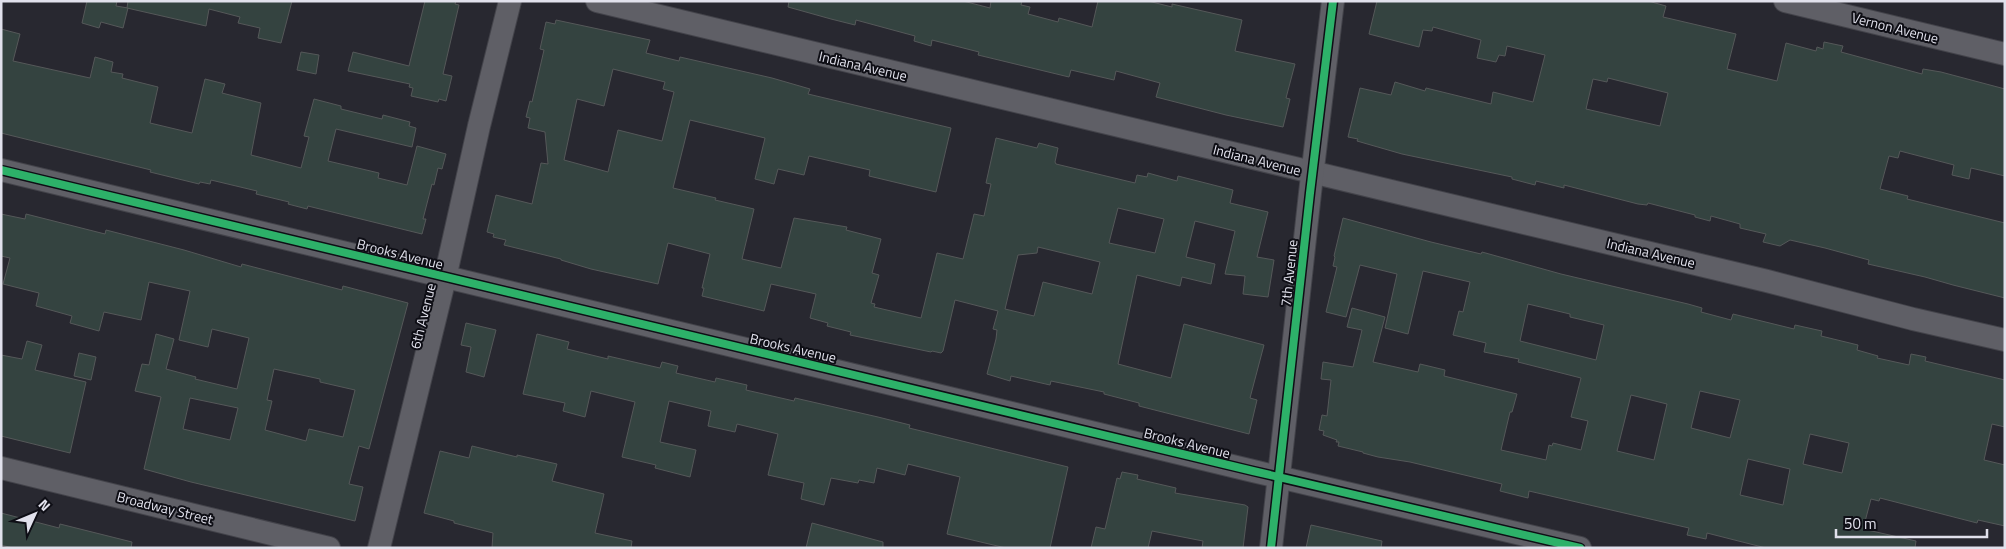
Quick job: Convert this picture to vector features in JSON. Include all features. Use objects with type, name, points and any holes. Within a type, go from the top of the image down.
[{"type":"street","name":"6th Avenue","points":[[379,548],[510,1]]},
{"type":"street","name":"Indiana Avenue","points":[[597,1],[1767,281],[1912,319],[2005,340]]},
{"type":"street","name":"7th Avenue","points":[[1271,548],[1333,1]]},
{"type":"street","name":"Vernon Avenue","points":[[1785,1],[2005,54]]},
{"type":"street","name":"Brooks Avenue","points":[[1,170],[445,278],[1580,548]]},
{"type":"street","name":"Broadway Street","points":[[1,468],[329,548]]},
{"type":"building","points":[[87,1],[117,1],[116,6],[128,8],[123,28],[101,22],[99,28],[82,23]]},
{"type":"building","points":[[128,1],[292,1],[281,43],[258,38],[260,28],[238,23],[240,17],[209,9],[206,26],[127,8]]},
{"type":"building","points":[[425,1],[456,1],[455,4],[459,5],[443,74],[452,76],[446,101],[439,99],[438,102],[411,96],[413,88],[409,87],[410,84],[348,71],[353,52],[409,66]]},
{"type":"building","points":[[789,1],[963,1],[990,8],[991,1],[1022,1],[1021,5],[1030,7],[1028,14],[1058,22],[1059,18],[1092,27],[1098,1],[1148,1],[1172,7],[1172,4],[1242,20],[1235,51],[1295,64],[1286,98],[1290,99],[1283,127],[1156,97],[1160,83],[1116,71],[1114,80],[1071,70],[1069,77],[978,55],[979,52],[932,40],[931,46],[914,41],[915,36],[856,20],[855,25],[831,19],[788,7]]},
{"type":"building","points":[[1377,1],[1648,1],[1666,6],[1663,17],[1736,34],[1727,69],[1777,81],[1786,43],[1816,51],[1817,47],[1823,49],[1824,42],[1843,46],[1841,52],[1922,74],[1923,69],[1941,72],[2005,89],[2005,176],[1971,168],[1969,179],[1952,175],[1954,165],[1900,151],[1898,158],[1889,156],[1880,189],[1908,196],[1907,199],[2005,223],[2005,298],[1868,264],[1869,260],[1825,248],[1790,240],[1780,246],[1763,242],[1766,234],[1740,228],[1740,224],[1711,216],[1710,221],[1695,217],[1695,215],[1648,203],[1647,205],[1638,204],[1564,185],[1564,188],[1536,181],[1535,185],[1512,179],[1512,177],[1402,154],[1357,141],[1358,139],[1348,137],[1360,88],[1391,95],[1395,82],[1425,91],[1426,88],[1491,104],[1493,92],[1533,102],[1545,55],[1507,46],[1505,56],[1499,55],[1496,62],[1477,58],[1481,40],[1433,27],[1432,31],[1423,30],[1419,47],[1369,34]],"holes":[[[1608,78],[1668,93],[1660,126],[1586,109],[1593,79],[1607,82]]]},
{"type":"building","points":[[556,20],[650,40],[646,53],[679,61],[680,57],[772,78],[810,89],[808,94],[951,128],[936,192],[869,176],[870,170],[809,156],[804,175],[778,169],[774,184],[755,179],[765,138],[690,120],[673,188],[754,209],[742,259],[781,268],[794,218],[847,227],[846,230],[881,239],[872,273],[879,275],[871,303],[875,304],[874,307],[921,318],[937,253],[963,259],[974,214],[984,216],[991,184],[986,183],[996,138],[1037,148],[1039,143],[1058,148],[1056,164],[1135,183],[1137,175],[1147,177],[1148,173],[1177,181],[1178,176],[1233,190],[1230,203],[1268,212],[1257,257],[1274,260],[1268,297],[1243,294],[1245,276],[1225,274],[1235,231],[1195,221],[1186,257],[1215,264],[1211,284],[1182,277],[1180,286],[1137,275],[1118,364],[1171,378],[1184,324],[1264,345],[1250,398],[1257,400],[1249,434],[1139,406],[1139,403],[1104,394],[1104,392],[1051,381],[1050,385],[1011,376],[1010,381],[987,374],[996,339],[997,330],[993,329],[998,311],[955,300],[943,351],[941,353],[931,352],[850,335],[851,332],[827,326],[828,323],[810,318],[816,294],[771,284],[764,311],[702,296],[710,254],[668,243],[658,284],[591,269],[561,259],[504,245],[506,240],[493,237],[494,234],[487,232],[496,195],[532,204],[541,163],[548,164],[545,132],[528,128],[530,118],[526,117],[530,101],[532,102],[544,50],[540,49],[546,22],[555,24]],"holes":[[[613,69],[665,82],[663,89],[674,92],[662,141],[618,130],[608,172],[564,160],[577,99],[604,106]],[[1118,208],[1164,219],[1155,253],[1109,243]],[[1038,247],[1100,262],[1092,294],[1043,282],[1034,316],[1005,309],[1018,255],[1037,253]]]},
{"type":"building","points":[[1,29],[20,34],[13,61],[90,78],[95,57],[113,62],[111,72],[123,74],[122,78],[158,87],[150,123],[192,133],[205,79],[225,84],[222,93],[261,103],[251,155],[301,168],[309,137],[304,136],[314,99],[341,106],[341,109],[382,119],[383,115],[410,122],[409,126],[416,128],[412,147],[336,129],[328,161],[379,173],[378,178],[407,185],[417,146],[446,154],[442,169],[438,168],[434,185],[432,184],[423,219],[426,219],[422,234],[308,206],[307,209],[288,204],[289,202],[256,194],[257,191],[211,180],[210,184],[200,182],[199,184],[150,172],[151,170],[1,133]]},
{"type":"building","points":[[301,52],[319,55],[316,74],[297,70]]},
{"type":"building","points":[[1,214],[25,219],[26,214],[105,234],[106,230],[241,267],[242,264],[342,290],[343,286],[408,303],[369,449],[359,446],[349,484],[363,487],[355,521],[144,469],[161,397],[135,391],[142,364],[149,365],[156,334],[174,339],[166,369],[196,377],[195,379],[237,389],[249,338],[212,329],[208,347],[179,340],[190,291],[149,282],[141,320],[104,312],[99,331],[70,323],[72,316],[36,306],[39,293],[3,284],[10,258],[1,256]],"holes":[[[274,369],[320,379],[320,382],[355,390],[343,437],[309,429],[306,441],[265,430],[272,401],[267,400]],[[190,398],[238,408],[230,440],[183,429]]]},
{"type":"building","points":[[1343,218],[1431,242],[1481,254],[1482,252],[1561,274],[1688,304],[1702,308],[1701,312],[1731,320],[1733,314],[1794,329],[1795,325],[1822,331],[1821,336],[1858,345],[1857,350],[1878,356],[1877,358],[1909,365],[1911,354],[1926,357],[1925,361],[2005,380],[2005,427],[1992,424],[1984,460],[2005,465],[2005,526],[1978,520],[1977,523],[1880,498],[1879,501],[1871,499],[1863,529],[1916,541],[1915,548],[1766,548],[1707,533],[1706,539],[1687,535],[1689,528],[1529,491],[1528,498],[1500,491],[1502,484],[1410,462],[1378,457],[1338,446],[1339,442],[1336,442],[1337,440],[1323,435],[1324,431],[1319,430],[1322,415],[1327,416],[1331,380],[1321,379],[1323,362],[1353,367],[1362,330],[1347,327],[1352,308],[1385,317],[1373,362],[1418,372],[1420,364],[1445,370],[1444,376],[1517,394],[1512,412],[1510,412],[1501,450],[1546,460],[1549,445],[1552,446],[1553,443],[1581,450],[1588,421],[1571,417],[1581,378],[1518,362],[1519,359],[1484,352],[1486,343],[1453,335],[1459,311],[1463,312],[1470,282],[1423,271],[1408,334],[1385,328],[1397,274],[1360,265],[1346,317],[1326,312],[1337,267],[1333,266]],"holes":[[[1528,304],[1570,314],[1570,317],[1604,325],[1596,360],[1520,341]],[[1700,391],[1740,400],[1730,438],[1691,428]],[[1631,395],[1667,404],[1654,460],[1617,451]],[[1810,434],[1849,443],[1842,473],[1803,464]],[[1748,459],[1790,469],[1783,505],[1740,495]]]},
{"type":"building","points":[[466,323],[496,330],[484,377],[466,372],[471,347],[461,345]]},
{"type":"building","points":[[537,334],[569,342],[567,349],[608,359],[608,356],[660,368],[662,362],[678,366],[676,373],[715,382],[716,378],[747,385],[746,390],[794,401],[795,398],[878,417],[910,425],[909,428],[1068,467],[1050,548],[1006,548],[947,534],[960,477],[908,464],[905,475],[877,468],[874,483],[859,480],[858,483],[831,478],[824,505],[801,499],[804,483],[768,475],[778,434],[737,424],[735,432],[708,426],[711,411],[669,401],[660,442],[696,450],[690,477],[655,468],[656,465],[622,457],[635,402],[591,391],[585,417],[563,411],[565,403],[523,394]]},
{"type":"building","points":[[27,341],[42,345],[35,370],[86,382],[70,453],[1,436],[1,355],[22,359]]},
{"type":"building","points":[[79,353],[96,357],[91,380],[74,376]]},
{"type":"building","points":[[472,446],[557,464],[552,481],[604,494],[595,533],[632,541],[631,548],[492,548],[493,533],[424,513],[440,451],[469,458]]},
{"type":"building","points":[[1122,472],[1138,475],[1137,479],[1176,488],[1175,493],[1245,505],[1248,507],[1243,548],[1202,548],[1203,541],[1152,531],[1148,548],[1091,548],[1096,527],[1105,529],[1117,478],[1120,479]]},
{"type":"building","points":[[1,513],[59,528],[60,524],[132,542],[131,548],[13,548],[1,545]]},
{"type":"building","points":[[812,523],[883,542],[883,548],[806,548]]},
{"type":"building","points":[[1311,525],[1382,541],[1381,548],[1306,548]]},
{"type":"cycle path","points":[[1271,548],[1333,1]]},
{"type":"cycle path","points":[[1,170],[1580,548]]}]
